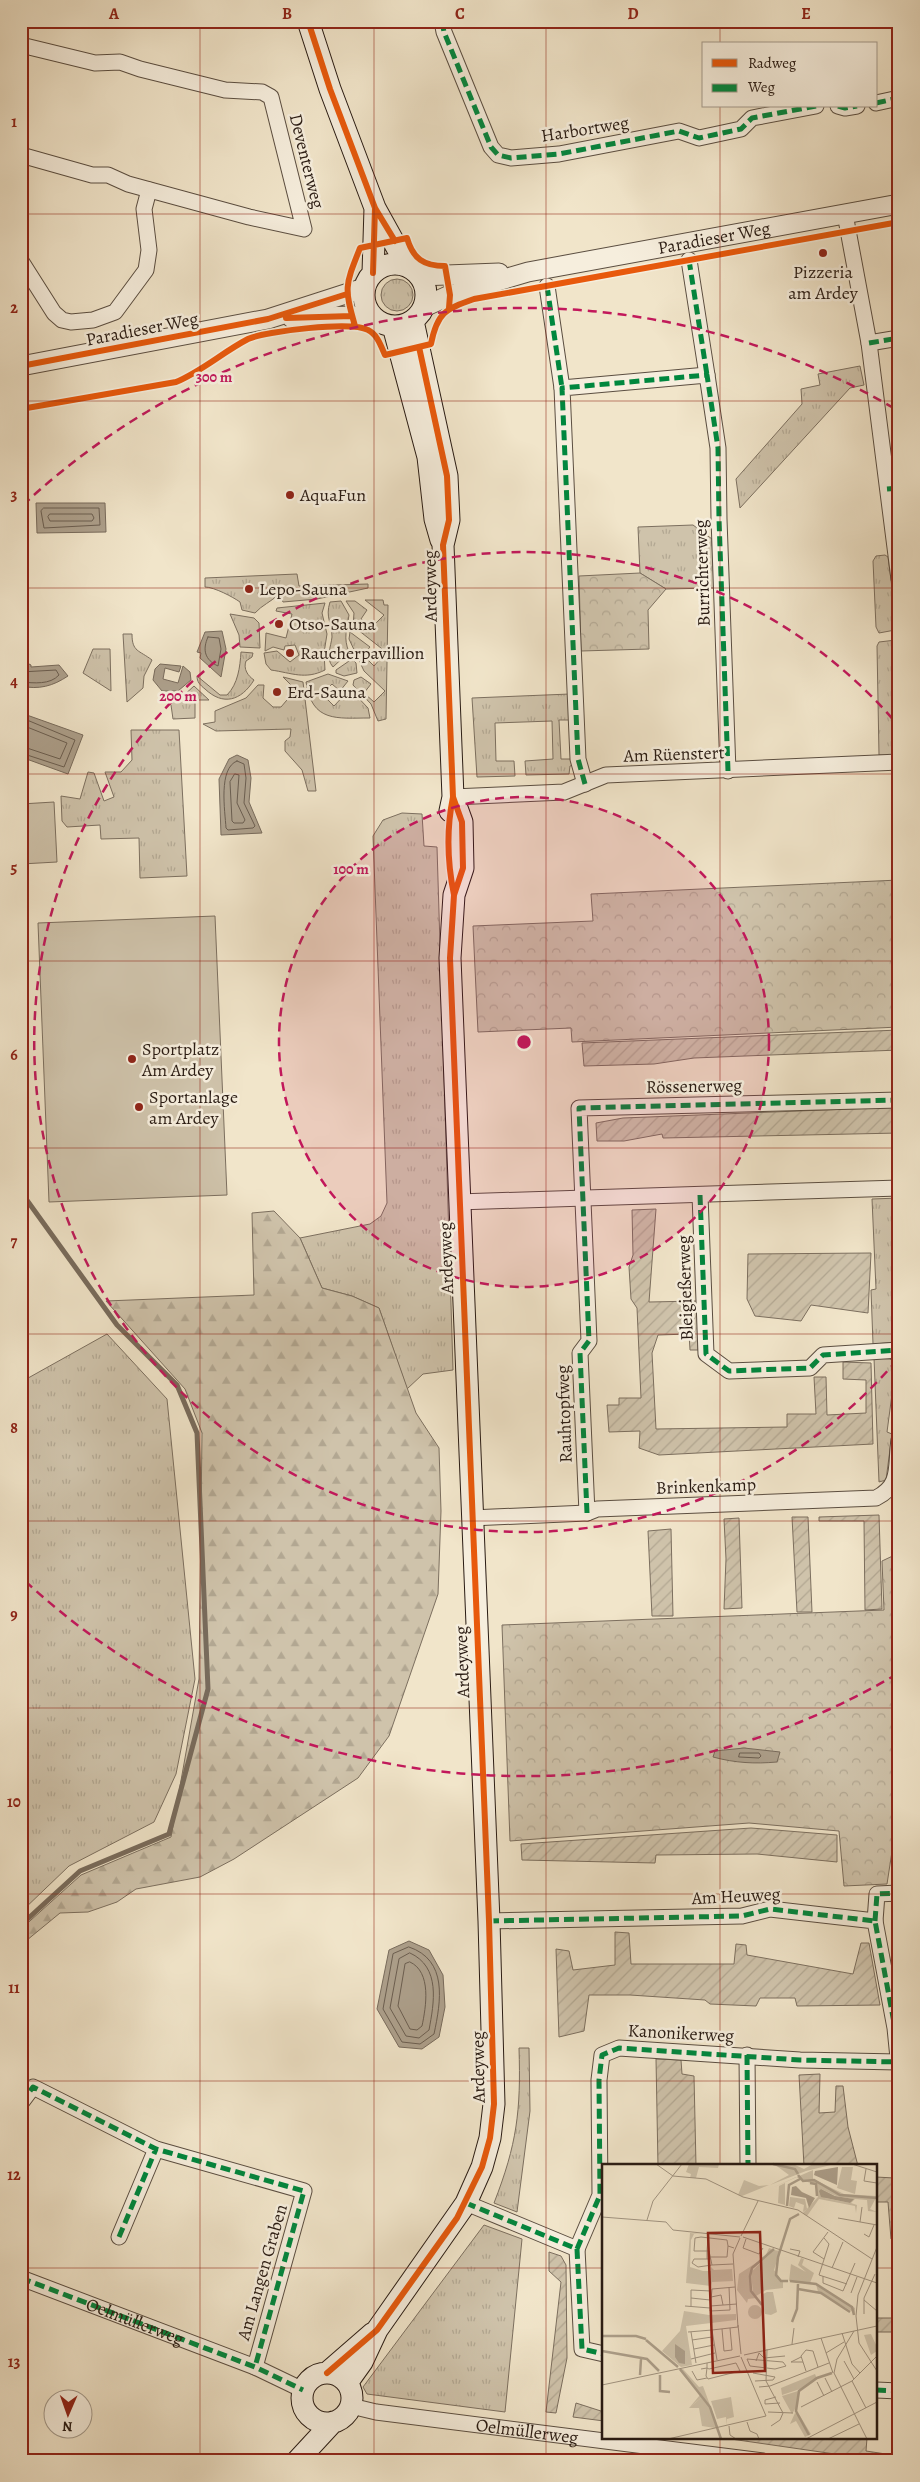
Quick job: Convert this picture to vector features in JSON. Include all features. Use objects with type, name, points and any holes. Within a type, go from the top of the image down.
[{"type":"main road","points":[[308,21],[330,89],[375,208],[426,291],[401,318],[364,300],[368,281],[375,208]]},
{"type":"main road","name":"Paradieser Weg","points":[[368,281],[390,264],[414,271]]},
{"type":"main road","name":"Ardeyweg","points":[[347,2383],[362,2362],[377,2330],[466,2203],[482,2167],[490,2138],[494,2104],[489,1921],[458,1202],[450,958],[454,895],[463,868],[462,822],[453,797],[443,545],[449,520],[447,476],[401,318]]},
{"type":"main road","name":"Ardeyweg","points":[[327,2373],[377,2330]]},
{"type":"main road","points":[[298,2460],[333,2422],[341,2419],[351,2406],[351,2390],[347,2383],[334,2374],[327,2373],[312,2378],[303,2390],[303,2404],[306,2411],[317,2420],[333,2422]]},
{"type":"main road","points":[[298,2460],[306,2411]]},
{"type":"street","name":"Harbortweg","points":[[442,21],[444,32],[491,147],[498,155],[511,158],[559,154],[679,131],[699,138],[741,129],[752,118],[805,108]]},
{"type":"street","name":"Deventerweg","points":[[21,45],[95,63],[120,62],[140,69],[225,90],[262,92],[271,97],[304,229],[249,217],[149,190],[108,175],[92,175],[21,155]]},
{"type":"street","points":[[878,103],[899,98]]},
{"type":"street","points":[[21,261],[54,313],[62,320],[70,322],[93,320],[115,312],[146,270],[149,250],[144,209],[149,190]]},
{"type":"street","name":"Paradieser Weg","points":[[21,366],[268,319],[352,316],[401,318],[450,295],[528,272],[899,204]]},
{"type":"street","points":[[845,214],[893,489],[899,579]]},
{"type":"street","name":"Burrichterweg","points":[[689,260],[718,448],[728,770]]},
{"type":"street","name":"Paradieser Weg","points":[[414,271],[528,272]]},
{"type":"street","name":"Paradieser Weg","points":[[268,319],[368,281]]},
{"type":"street","points":[[547,286],[562,388],[578,759],[585,784]]},
{"type":"street","points":[[869,343],[899,338]]},
{"type":"street","points":[[562,388],[707,375]]},
{"type":"street","name":"Am Rüenstert","points":[[453,797],[564,792],[606,775],[899,762]]},
{"type":"street","name":"Rössenerweg","points":[[582,1197],[579,1108],[899,1100]]},
{"type":"street","points":[[458,1202],[582,1197],[610,1199],[899,1188]]},
{"type":"street","name":"Bleigießerweg","points":[[700,1195],[706,1354],[729,1371],[810,1368],[823,1355],[899,1350]]},
{"type":"street","name":"Rauhtopfweg","points":[[582,1197],[589,1341],[580,1353],[587,1512]]},
{"type":"street","name":"Brinkenkamp","points":[[472,1518],[587,1512],[597,1509],[876,1498],[888,1492],[894,1485],[898,1445]]},
{"type":"street","points":[[898,2065],[897,2028],[875,1921],[877,1894],[899,1893]]},
{"type":"street","name":"Am Heuweg","points":[[489,1921],[742,1916],[770,1909],[875,1921]]},
{"type":"street","name":"Kanonikerweg","points":[[577,2248],[600,2195],[599,2080],[602,2055],[619,2048],[898,2065]]},
{"type":"street","points":[[747,2055],[748,2164]]},
{"type":"street","name":"Am Langen Graben","points":[[21,2103],[33,2087],[156,2149],[304,2191],[255,2367]]},
{"type":"street","points":[[119,2237],[156,2149]]},
{"type":"street","points":[[466,2203],[577,2248],[582,2349],[602,2354]]},
{"type":"street","name":"Oelmüllerweg","points":[[21,2278],[255,2367],[303,2390]]},
{"type":"street","points":[[878,2390],[899,2391]]},
{"type":"street","name":"Oelmüllerweg","points":[[351,2406],[376,2412],[764,2461]]},
{"type":"green space","points":[[397,279],[403,280],[408,284],[412,289],[412,301],[408,306],[403,310],[397,311],[391,310],[386,306],[382,301],[381,295],[382,289],[386,284],[391,280]]},
{"type":"green space","points":[[860,366],[864,385],[850,388],[740,508],[736,479],[802,404],[801,389],[820,385],[818,374]]},
{"type":"green space","points":[[693,525],[712,539],[714,588],[666,589],[640,573],[638,527]]},
{"type":"green space","points":[[885,555],[888,557],[897,626],[895,630],[879,633],[876,627],[873,561],[876,556]]},
{"type":"green space","points":[[640,573],[666,589],[648,610],[649,649],[581,651],[579,576]]},
{"type":"green space","points":[[297,574],[299,586],[368,584],[368,588],[317,599],[283,602],[279,594],[255,613],[242,610],[240,602],[228,595],[205,587],[205,578]]},
{"type":"green space","points":[[365,600],[383,600],[384,605],[388,605],[386,719],[378,721],[371,704],[353,685],[354,680],[361,677],[371,684],[364,693],[374,702],[385,691],[364,671],[349,639],[350,632],[370,647],[363,655],[374,666],[386,652],[353,626],[354,613],[346,601],[355,601],[367,610],[361,619],[371,628],[384,615]]},
{"type":"green space","points":[[341,601],[349,615],[346,638],[349,652],[333,667],[329,660],[332,637],[328,616],[329,607],[330,602]]},
{"type":"green space","points":[[325,603],[322,613],[327,634],[324,653],[325,670],[305,675],[271,670],[266,664],[264,653],[277,651],[290,662],[299,655],[295,645],[285,646],[284,650],[273,647],[265,651],[266,633],[286,638],[292,614],[276,611],[277,608]]},
{"type":"green space","points":[[230,614],[254,618],[259,623],[260,648],[240,647],[239,635]]},
{"type":"green space","points":[[123,634],[132,634],[135,648],[152,660],[144,676],[143,688],[127,702]]},
{"type":"green space","points":[[896,640],[899,642],[899,754],[894,756],[879,755],[877,646],[879,642]]},
{"type":"green space","points":[[93,649],[110,649],[111,691],[83,673]]},
{"type":"green space","points":[[241,652],[253,653],[252,657],[246,661],[245,667],[248,674],[254,680],[243,693],[238,697],[225,699],[218,698],[203,688],[197,676],[220,695],[227,695],[236,681]]},
{"type":"green space","points":[[352,659],[356,663],[357,673],[344,676],[336,673],[336,670]]},
{"type":"green space","points":[[328,674],[348,681],[340,691],[332,684],[322,694],[334,706],[350,689],[368,708],[370,718],[347,718],[328,715],[314,705],[306,682]]},
{"type":"green space","points":[[283,677],[303,682],[316,791],[308,791],[302,770],[285,751],[285,741],[290,737],[291,729],[216,731],[203,724],[215,722],[215,711],[246,698],[258,685],[264,685],[263,698],[273,707],[281,707],[292,694],[292,686]]},
{"type":"green space","points":[[194,686],[209,700],[195,700],[195,718],[173,719],[171,705],[165,698],[183,696]]},
{"type":"green space","points":[[570,694],[571,720],[559,720],[561,759],[573,759],[573,765],[570,766],[569,774],[526,775],[525,761],[553,759],[552,721],[495,723],[496,761],[514,761],[515,776],[477,777],[472,698]]},
{"type":"green space","points":[[131,730],[179,730],[187,876],[140,878],[139,838],[101,839],[100,825],[67,827],[62,821],[61,796],[80,799],[88,772],[94,773],[104,801],[114,797],[105,772],[121,772],[132,760]]},
{"type":"green space","points":[[54,802],[57,862],[21,864],[21,804]]},
{"type":"green space","points":[[402,813],[422,814],[424,846],[437,847],[453,1370],[423,1374],[407,1389],[379,1308],[352,1296],[322,1288],[300,1238],[370,1224],[381,1216],[387,1203],[373,836],[383,820]]},
{"type":"green space","points":[[899,880],[899,1027],[572,1042],[571,1028],[478,1032],[473,926],[593,921],[591,894]]},
{"type":"green space","name":"Sportplatz Am Ardey","points":[[215,916],[227,1195],[49,1202],[38,923]]},
{"type":"green space","points":[[899,1030],[899,1050],[694,1058],[654,1064],[584,1066],[582,1043]]},
{"type":"green space","points":[[899,1107],[899,1133],[663,1138],[662,1134],[624,1141],[597,1141],[596,1123],[623,1118]]},
{"type":"green space","points":[[899,1198],[899,1285],[895,1316],[899,1317],[899,1342],[873,1344],[871,1290],[876,1289],[872,1199]]},
{"type":"green space","points":[[656,1209],[649,1302],[697,1301],[698,1350],[690,1350],[689,1334],[658,1335],[652,1353],[656,1429],[787,1427],[787,1414],[816,1414],[814,1377],[826,1377],[827,1415],[866,1413],[866,1380],[843,1379],[843,1362],[871,1363],[873,1444],[659,1455],[639,1448],[640,1431],[609,1432],[607,1405],[619,1405],[619,1398],[641,1398],[637,1308],[631,1299],[629,1267],[633,1255],[632,1210]]},
{"type":"green space","points":[[274,1211],[300,1238],[322,1288],[352,1296],[379,1308],[416,1413],[439,1448],[441,1511],[438,1594],[389,1736],[358,1778],[234,1859],[200,1877],[136,1889],[117,1902],[88,1912],[60,1913],[21,1945],[21,1929],[81,1875],[171,1837],[199,1679],[202,1433],[185,1389],[106,1301],[254,1295],[252,1213]]},
{"type":"green space","points":[[871,1253],[868,1313],[811,1305],[801,1321],[755,1316],[747,1299],[748,1254]]},
{"type":"green space","points":[[107,1334],[167,1399],[195,1679],[176,1774],[154,1822],[69,1866],[21,1912],[21,1382]]},
{"type":"green space","points":[[874,1358],[890,1359],[899,1365],[899,1379],[894,1379],[887,1432],[892,1434],[886,1480],[879,1482]]},
{"type":"green space","points":[[879,1515],[882,1609],[865,1610],[864,1521],[819,1521],[819,1517]]},
{"type":"green space","points":[[792,1517],[808,1517],[812,1612],[797,1612]]},
{"type":"green space","points":[[739,1518],[742,1608],[724,1609],[726,1559],[724,1519]]},
{"type":"green space","points":[[671,1529],[673,1616],[652,1616],[648,1531]]},
{"type":"green space","points":[[899,1553],[899,1818],[897,1819],[887,1884],[844,1886],[839,1831],[749,1823],[510,1841],[502,1625],[884,1610],[882,1561]]},
{"type":"green space","points":[[751,1828],[837,1835],[837,1862],[757,1854],[656,1855],[655,1863],[522,1860],[521,1844]]},
{"type":"green space","points":[[615,1932],[629,1933],[631,1964],[734,1964],[736,1944],[746,1945],[747,1955],[853,1974],[861,1943],[869,1943],[880,2005],[797,2006],[795,1998],[760,1998],[756,2006],[710,2004],[705,2000],[630,1995],[589,1995],[584,2031],[559,2037],[556,1949],[569,1951],[573,1970],[615,1965]]},
{"type":"green space","points":[[519,2048],[529,2048],[530,2111],[517,2212],[494,2203],[508,2163],[516,2127],[519,2090]]},
{"type":"green space","points":[[656,2059],[681,2060],[682,2074],[694,2076],[696,2164],[658,2164]]},
{"type":"green space","points":[[820,2074],[819,2113],[835,2112],[836,2086],[843,2086],[848,2127],[857,2164],[804,2164],[799,2075]]},
{"type":"green space","points":[[878,2177],[894,2178],[896,2209],[899,2211],[899,2241],[891,2239],[888,2202],[878,2202]]},
{"type":"green space","points":[[484,2225],[522,2239],[505,2412],[367,2394],[363,2387]]},
{"type":"green space","points":[[549,2252],[561,2256],[566,2265],[567,2358],[556,2413],[546,2412],[561,2282],[549,2271]]},
{"type":"green space","points":[[896,2278],[899,2278],[899,2332],[878,2332],[878,2318],[893,2318]]},
{"type":"green space","points":[[576,2403],[602,2411],[602,2421],[573,2417]]},
{"type":"green space","points":[[738,2440],[867,2440],[866,2451],[899,2456],[899,2461],[883,2461]]},
{"type":"water","points":[[36,503],[105,503],[106,532],[37,533]]},
{"type":"water","points":[[222,631],[226,649],[221,677],[200,658],[201,653],[197,652],[205,632]]},
{"type":"water","points":[[25,662],[31,665],[31,667],[59,665],[68,676],[46,686],[34,688],[21,686],[21,673]]},
{"type":"water","points":[[160,664],[181,666],[179,672],[165,668],[163,679],[178,683],[183,666],[190,672],[191,680],[178,691],[162,691],[153,680],[155,669]]},
{"type":"water","points":[[24,714],[83,735],[68,774],[21,757],[21,722]]},
{"type":"water","points":[[237,755],[248,760],[251,778],[249,802],[262,833],[221,835],[219,779],[229,759]]},
{"type":"water","points":[[744,1748],[780,1752],[777,1762],[745,1763],[713,1757],[715,1751]]},
{"type":"water","points":[[409,1941],[429,1950],[443,1975],[445,2007],[439,2037],[422,2049],[399,2047],[377,2009],[389,1950]]},
{"type":"waterway","points":[[21,1192],[117,1325],[177,1385],[197,1433],[208,1689],[169,1834],[80,1871],[21,1925]]},
{"type":"marked path","points":[[442,21],[444,32],[491,147],[498,155],[511,158],[559,154],[679,131],[699,138],[741,129],[752,118],[805,108]]},
{"type":"marked path","points":[[878,103],[899,98]]},
{"type":"marked path","points":[[689,260],[707,375]]},
{"type":"marked path","points":[[547,286],[562,388]]},
{"type":"marked path","points":[[869,343],[899,338]]},
{"type":"marked path","points":[[585,784],[578,759],[562,388],[707,375],[718,448],[728,771]]},
{"type":"marked path","points":[[887,489],[899,488]]},
{"type":"marked path","points":[[587,1513],[580,1353],[589,1341],[579,1108],[899,1100]]},
{"type":"marked path","points":[[700,1195],[706,1354],[729,1371],[810,1368],[823,1355],[899,1350]]},
{"type":"marked path","points":[[875,1921],[877,1894],[899,1893]]},
{"type":"marked path","points":[[489,1921],[742,1916],[770,1909],[875,1921],[895,2028],[899,2068]]},
{"type":"marked path","points":[[577,2249],[600,2195],[599,2080],[602,2055],[619,2048],[800,2060],[898,2062]]},
{"type":"marked path","points":[[747,2055],[748,2164]]},
{"type":"marked path","points":[[21,2103],[33,2087],[156,2149],[304,2191],[255,2367]]},
{"type":"marked path","points":[[119,2237],[156,2149]]},
{"type":"marked path","points":[[466,2203],[577,2249],[582,2349],[602,2354]]},
{"type":"marked path","points":[[21,2278],[255,2367],[303,2390]]},
{"type":"marked path","points":[[878,2390],[899,2391]]},
{"type":"cycle path","points":[[308,21],[330,89],[375,208],[395,241]]},
{"type":"cycle path","points":[[373,273],[375,208]]},
{"type":"cycle path","points":[[21,409],[176,382],[248,339],[289,330],[345,326],[359,327],[374,334],[385,355],[431,344],[436,325],[444,314],[449,309],[474,299],[899,222]]},
{"type":"cycle path","points":[[355,326],[349,303],[348,287],[351,271],[360,248],[407,238],[409,245],[420,260],[431,265],[445,266],[450,295],[449,308]]},
{"type":"cycle path","points":[[21,366],[268,319],[347,294]]},
{"type":"cycle path","points":[[286,318],[352,316]]},
{"type":"cycle path","points":[[419,347],[447,476],[449,520],[443,545],[453,797],[448,846],[454,895]]},
{"type":"cycle path","points":[[327,2373],[377,2330],[457,2218],[482,2167],[490,2138],[494,2104],[489,1921],[450,958],[454,895],[463,868],[462,822],[453,797]]},
{"type":"place","name":"Pizzeria am Ardey","points":[[823,253]]},
{"type":"place","name":"AquaFun","points":[[290,495]]},
{"type":"place","name":"Lepo-Sauna","points":[[249,589]]},
{"type":"place","name":"Otso-Sauna","points":[[279,624]]},
{"type":"place","name":"Raucherpavillion","points":[[290,653]]},
{"type":"place","name":"Erd-Sauna","points":[[277,692]]},
{"type":"place","name":"Sportplatz Am Ardey","points":[[132,1059]]},
{"type":"place","name":"Sportanlage am Ardey","points":[[139,1107]]}]
